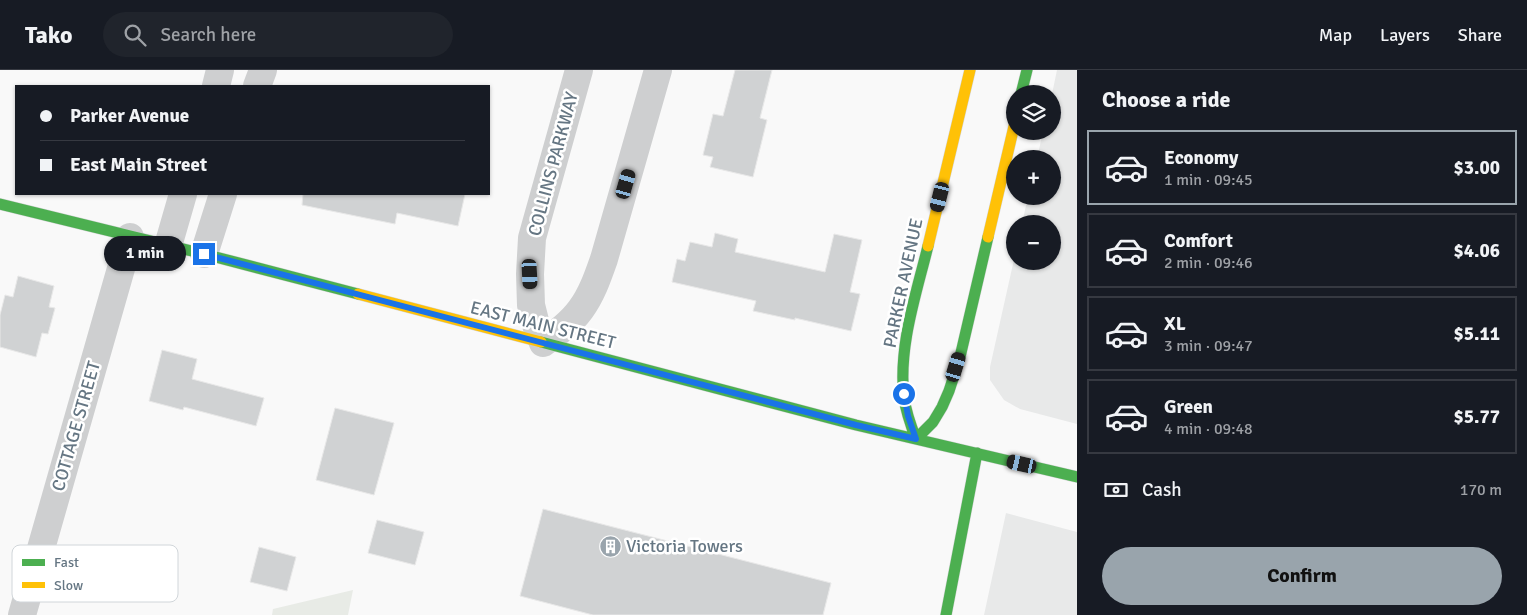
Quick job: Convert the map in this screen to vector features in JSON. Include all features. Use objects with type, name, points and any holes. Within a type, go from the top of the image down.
[{"type":"main road","name":"PARKER AVENUE","points":[[916,439],[908,416],[904,394],[903,368],[905,343],[970,70]]},
{"type":"main road","points":[[1024,85],[1027,70]]},
{"type":"main road","points":[[916,439],[933,421],[945,401],[960,357],[1011,140]]},
{"type":"main road","name":"EAST MAIN STREET","points":[[0,204],[204,254],[856,425],[1077,477]]},
{"type":"main road","points":[[946,615],[976,453]]},
{"type":"street","points":[[216,85],[220,70]]},
{"type":"street","points":[[258,85],[263,70]]},
{"type":"street","name":"COLLINS PARKWAY","points":[[543,343],[536,325],[532,306],[530,274],[532,238],[579,70]]},
{"type":"street","points":[[543,343],[565,327],[580,310],[593,288],[604,259],[658,70]]},
{"type":"street","points":[[168,246],[183,195]]},
{"type":"street","points":[[204,254],[223,195]]},
{"type":"street","name":"COTTAGE STREET","points":[[42,545],[130,237]]},
{"type":"street","name":"COTTAGE STREET","points":[[22,615],[26,602]]},
{"type":"shaded area","points":[[1057,70],[1077,70],[1077,424],[1020,409],[1004,400],[990,380],[990,367],[1012,270],[1061,270],[1061,215],[1024,215],[1026,205],[1061,205],[1061,150],[1039,150],[1041,140],[1061,140],[1061,85],[1054,85]]},
{"type":"shaded area","points":[[1006,513],[1077,532],[1077,615],[984,615]]},
{"type":"shaded area","points":[[353,590],[348,615],[272,615],[273,609]]},
{"type":"building","points":[[735,70],[772,70],[760,118],[767,120],[753,177],[710,167],[713,157],[703,155],[713,114],[723,116]]},
{"type":"building","points":[[303,195],[465,195],[458,226],[397,213],[395,224],[302,205]]},
{"type":"building","points":[[715,233],[738,239],[735,252],[825,272],[834,234],[862,240],[850,292],[860,294],[851,331],[795,318],[795,320],[753,311],[756,301],[672,282],[677,259],[685,261],[690,242],[712,247]]},
{"type":"building","points":[[18,276],[54,286],[49,307],[55,308],[48,334],[42,333],[36,357],[0,347],[0,315],[5,295],[13,297]]},
{"type":"building","points":[[162,350],[197,359],[192,379],[264,398],[256,426],[184,407],[183,410],[149,401]]},
{"type":"building","points":[[335,408],[394,423],[374,495],[316,480]]},
{"type":"building","name":"Victoria Towers","points":[[543,509],[831,583],[823,615],[593,615],[520,596]]},
{"type":"building","points":[[377,520],[424,532],[415,565],[368,553]]},
{"type":"building","points":[[259,547],[296,557],[287,591],[250,582]]},
{"type":"traffic: fast","points":[[1023,85],[1027,70]]},
{"type":"traffic: fast","points":[[0,204],[358,294]]},
{"type":"traffic: fast","points":[[928,246],[909,321],[904,360],[904,398],[907,414],[916,439],[933,422],[949,391],[960,357],[988,237]]},
{"type":"traffic: fast","points":[[541,342],[856,425],[1077,477]]},
{"type":"traffic: fast","points":[[946,615],[977,453]]},
{"type":"traffic: slow","points":[[928,246],[970,70]]},
{"type":"traffic: slow","points":[[988,237],[1011,140]]},
{"type":"traffic: slow","points":[[358,294],[541,342]]},
{"type":"place","name":"Victoria Towers","points":[[610,546]]},
{"type":"route","points":[[204,254],[505,334],[916,439],[908,416],[904,394]]}]
